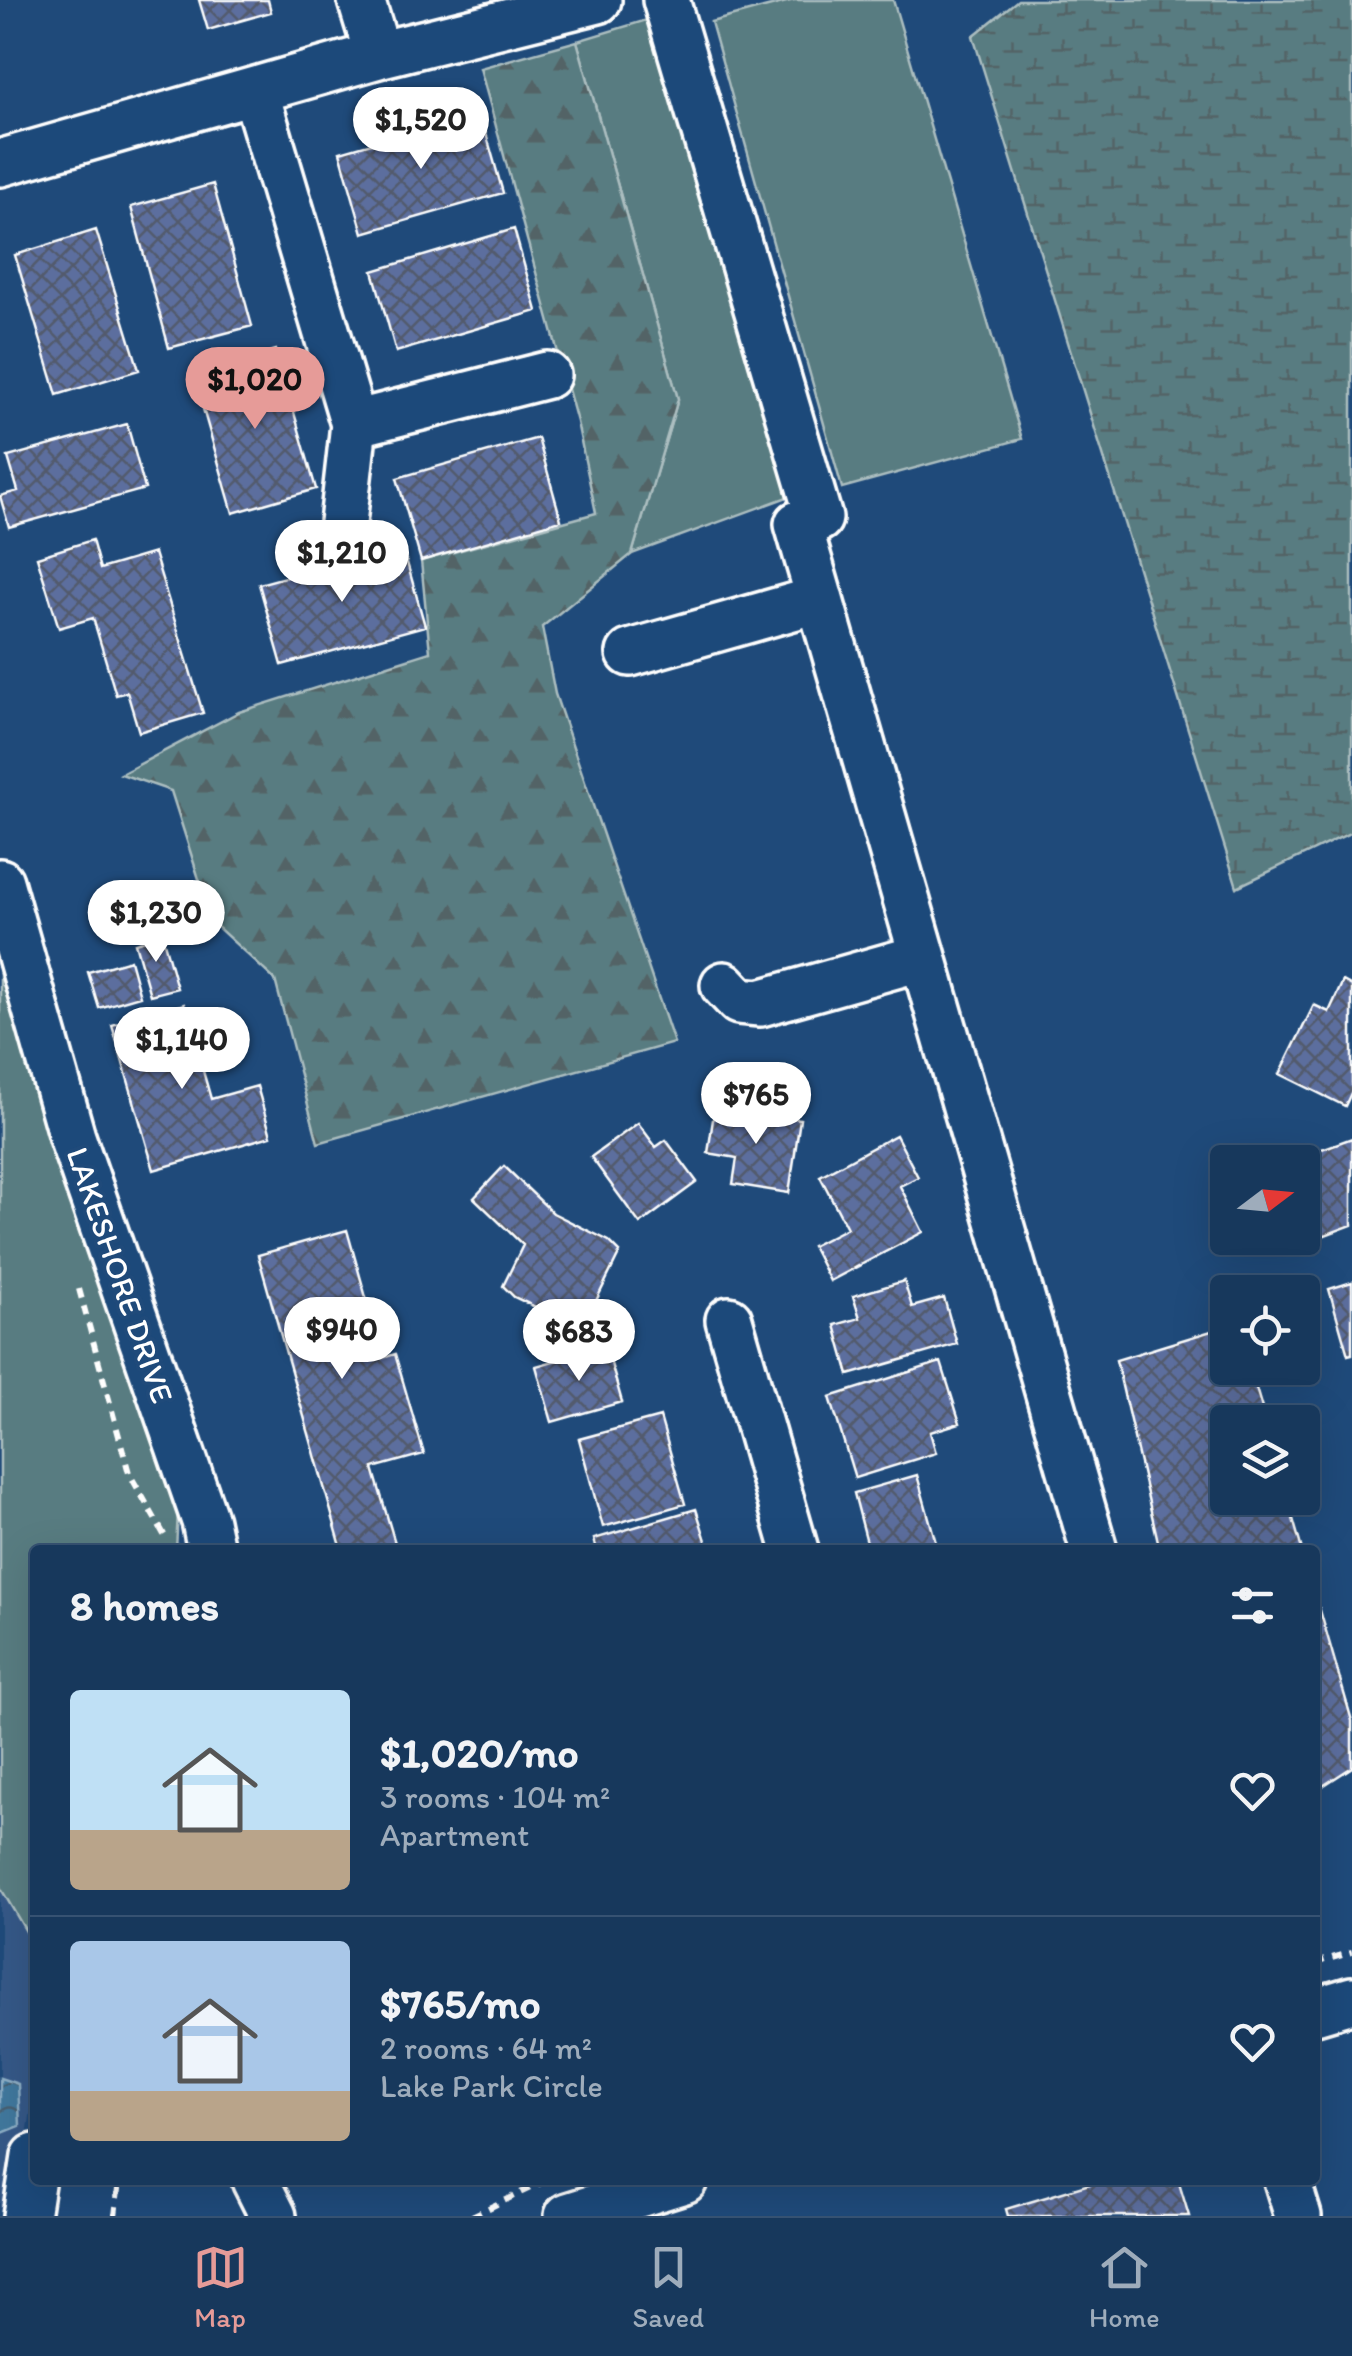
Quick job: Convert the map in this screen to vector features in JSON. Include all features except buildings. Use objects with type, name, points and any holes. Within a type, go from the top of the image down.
[{"type":"street","points":[[361,0],[378,56]]},
{"type":"street","points":[[0,163],[378,56],[598,0]]},
{"type":"street","points":[[666,0],[808,521],[820,598],[1093,1545]]},
{"type":"street","points":[[254,91],[354,424],[342,532]]},
{"type":"street","points":[[354,424],[547,374]]},
{"type":"street","points":[[630,653],[820,598]]},
{"type":"street","name":"LAKESHORE DRIVE","points":[[0,882],[72,1137],[210,1545]]},
{"type":"street","points":[[724,985],[739,1000],[760,1003],[923,957]]},
{"type":"street","points":[[729,1320],[794,1545]]},
{"type":"street","points":[[1320,2010],[1352,2000]]},
{"type":"street","points":[[26,2216],[31,2185]]},
{"type":"street","points":[[258,2185],[273,2216]]},
{"type":"street","points":[[568,2216],[660,2185]]},
{"type":"street","points":[[671,2185],[693,2216]]},
{"type":"street","points":[[1289,2185],[1298,2216]]},
{"type":"path","points":[[1320,1962],[1352,1952]]},
{"type":"path","points":[[115,2216],[118,2185]]},
{"type":"path","points":[[472,2216],[536,2185]]},
{"type":"shaded area","points":[[0,1887],[30,1938],[30,2116],[14,2216],[0,2216]]},
{"type":"green space","points":[[794,0],[893,0],[1022,439],[842,488],[711,22]]},
{"type":"green space","points":[[1018,0],[1352,0],[1352,832],[1237,887],[973,36]]},
{"type":"green space","points":[[670,13],[801,492],[632,554],[678,399],[577,41]]},
{"type":"green space","points":[[577,41],[678,399],[632,554],[542,627],[555,694],[674,1043],[318,1143],[275,980],[213,923],[171,791],[121,774],[239,712],[430,652],[421,561],[596,513],[577,422],[480,68]]},
{"type":"green space","points":[[0,964],[178,1511],[176,1545],[30,1545],[30,1938],[0,1887]]},
{"type":"water","points":[[0,2078],[18,2084],[20,2126],[0,2134]]}]
